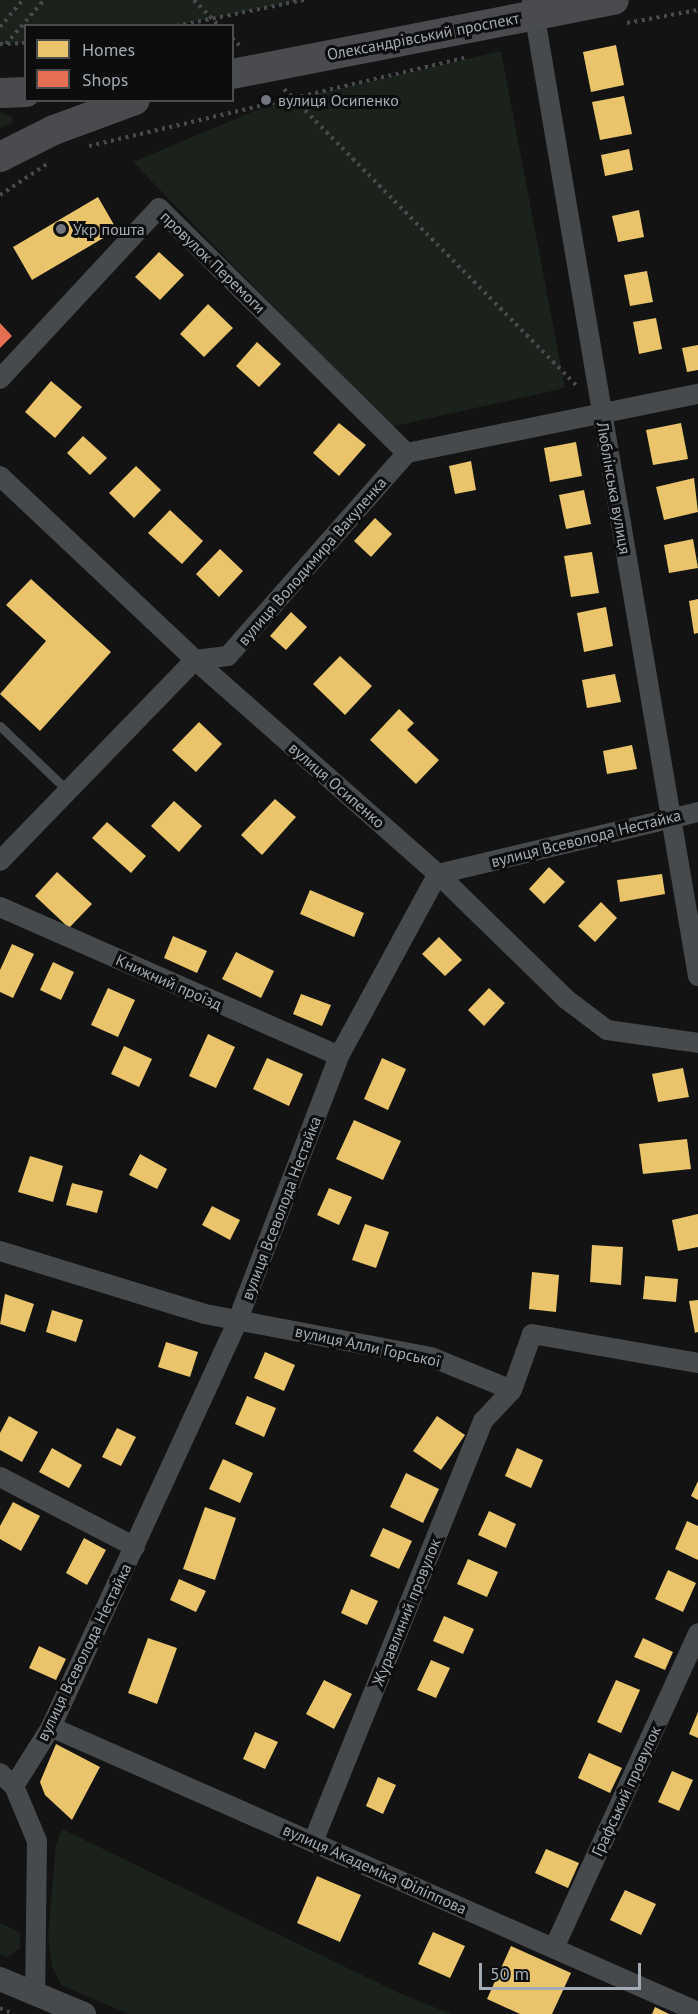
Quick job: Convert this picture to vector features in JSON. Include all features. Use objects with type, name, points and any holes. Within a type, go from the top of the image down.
[{"type":"main road","name":"Олександрівський проспект","points":[[243,71],[533,7],[616,12]]},
{"type":"main road","points":[[0,93],[24,92]]},
{"type":"main road","points":[[0,157],[54,130],[130,102]]},
{"type":"street","name":"Люблінська вулиця","points":[[533,7],[698,976]]},
{"type":"street","name":"провулок Перемоги","points":[[0,379],[159,208],[407,453]]},
{"type":"street","points":[[407,453],[601,411],[698,394]]},
{"type":"street","name":"вулиця Володимира Вакуленка","points":[[195,660],[228,656],[407,453]]},
{"type":"street","name":"вулиця Осипенко","points":[[0,476],[195,660],[438,874],[566,999],[607,1030],[698,1043]]},
{"type":"street","points":[[0,861],[195,660]]},
{"type":"street","name":"вулиця Всеволода Нестайка","points":[[7,1779],[51,1727],[237,1322],[339,1056],[438,874],[670,816],[698,812]]},
{"type":"street","name":"Книжний проїзд","points":[[0,907],[339,1056]]},
{"type":"street","name":"вулиця Алли Горської","points":[[0,1251],[237,1322],[306,1331],[431,1357],[512,1390]]},
{"type":"street","points":[[512,1390],[532,1334],[698,1363]]},
{"type":"street","name":"Журавлиний провулок","points":[[314,1842],[483,1421],[512,1390]]},
{"type":"street","points":[[0,1477],[135,1547]]},
{"type":"street","name":"Графський провулок","points":[[554,1948],[698,1633]]},
{"type":"street","name":"вулиця Академіка Філіппова","points":[[51,1727],[698,2012]]},
{"type":"street","points":[[7,1779],[37,1841],[35,1995]]},
{"type":"street","points":[[0,1979],[84,2014]]},
{"type":"lane","points":[[0,726],[68,791]]},
{"type":"path","points":[[0,27],[22,0]]},
{"type":"path","points":[[6,44],[44,0]]},
{"type":"path","points":[[194,0],[217,24]]},
{"type":"path","points":[[185,24],[304,0]]},
{"type":"path","points":[[616,12],[698,10]]},
{"type":"path","points":[[0,44],[24,43]]},
{"type":"path","points":[[234,44],[243,71],[293,99],[601,411]]},
{"type":"path","points":[[79,149],[472,56]]},
{"type":"path","points":[[0,195],[58,158]]},
{"type":"path","points":[[0,2008],[14,2014]]},
{"type":"shaded area","points":[[0,0],[304,0],[181,24],[24,24],[24,43],[0,44]]},
{"type":"shaded area","points":[[501,51],[565,388],[390,427],[133,162],[271,104]]},
{"type":"shaded area","points":[[0,112],[12,117],[14,122],[0,128]]},
{"type":"shaded area","points":[[62,1829],[399,1993],[451,2014],[129,2014],[61,1985],[52,1966],[48,1936],[56,1844]]},
{"type":"shaded area","points":[[0,1923],[20,1932],[20,1948],[7,1957],[0,1954]]},
{"type":"building: Homes","points":[[616,45],[624,85],[591,92],[583,52]]},
{"type":"building: Homes","points":[[624,96],[632,134],[600,140],[592,102]]},
{"type":"building: Homes","points":[[629,149],[633,170],[605,176],[601,155]]},
{"type":"building: Homes","name":"Укр пошта","points":[[98,197],[117,230],[32,280],[13,247]]},
{"type":"building: Homes","points":[[639,210],[644,237],[618,242],[612,216]]},
{"type":"building: Homes","points":[[159,252],[184,275],[160,300],[135,277]]},
{"type":"building: Homes","points":[[647,271],[653,302],[630,306],[624,275]]},
{"type":"building: Homes","points":[[208,304],[233,328],[204,357],[180,334]]},
{"type":"building: Homes","points":[[656,318],[662,349],[639,354],[633,322]]},
{"type":"building: Homes","points":[[257,342],[281,364],[259,387],[236,366]]},
{"type":"building: Homes","points":[[698,345],[698,370],[687,372],[682,348]]},
{"type":"building: Homes","points":[[51,381],[82,407],[55,438],[25,412]]},
{"type":"building: Homes","points":[[339,423],[366,445],[339,476],[313,453]]},
{"type":"building: Homes","points":[[681,423],[688,459],[653,465],[646,430]]},
{"type":"building: Homes","points":[[83,436],[107,458],[90,475],[67,453]]},
{"type":"building: Homes","points":[[576,442],[582,476],[550,482],[544,448]]},
{"type":"building: Homes","points":[[471,461],[476,490],[455,494],[449,466]]},
{"type":"building: Homes","points":[[136,466],[161,490],[134,518],[109,493]]},
{"type":"building: Homes","points":[[694,478],[698,512],[664,520],[656,487]]},
{"type":"building: Homes","points":[[584,490],[591,524],[566,529],[559,495]]},
{"type":"building: Homes","points":[[170,510],[203,541],[182,564],[148,533]]},
{"type":"building: Homes","points":[[375,518],[392,534],[371,557],[354,541]]},
{"type":"building: Homes","points":[[693,539],[698,568],[669,573],[664,545]]},
{"type":"building: Homes","points":[[220,549],[243,571],[219,597],[196,574]]},
{"type":"building: Homes","points":[[592,552],[599,593],[571,597],[564,556]]},
{"type":"building: Homes","points":[[31,579],[111,652],[40,731],[0,694],[46,641],[6,605]]},
{"type":"building: Homes","points":[[698,599],[698,633],[694,634],[689,601]]},
{"type":"building: Homes","points":[[606,607],[613,646],[584,652],[577,613]]},
{"type":"building: Homes","points":[[291,612],[307,627],[286,650],[270,636]]},
{"type":"building: Homes","points":[[340,656],[372,686],[345,715],[313,684]]},
{"type":"building: Homes","points":[[615,674],[621,702],[587,708],[582,680]]},
{"type":"building: Homes","points":[[399,709],[414,723],[407,730],[439,760],[416,784],[370,740]]},
{"type":"building: Homes","points":[[199,722],[222,744],[196,772],[172,750]]},
{"type":"building: Homes","points":[[632,745],[637,769],[607,774],[603,751]]},
{"type":"building: Homes","points":[[275,799],[296,817],[262,855],[241,835]]},
{"type":"building: Homes","points":[[174,801],[202,826],[179,852],[151,826]]},
{"type":"building: Homes","points":[[107,822],[146,856],[131,873],[92,838]]},
{"type":"building: Homes","points":[[549,867],[565,882],[544,904],[529,889]]},
{"type":"building: Homes","points":[[57,872],[92,904],[69,928],[35,896]]},
{"type":"building: Homes","points":[[662,874],[665,894],[620,902],[617,880]]},
{"type":"building: Homes","points":[[310,890],[364,913],[354,937],[300,914]]},
{"type":"building: Homes","points":[[601,902],[617,918],[595,942],[578,926]]},
{"type":"building: Homes","points":[[173,936],[207,951],[197,973],[164,958]]},
{"type":"building: Homes","points":[[439,937],[462,960],[445,976],[422,954]]},
{"type":"building: Homes","points":[[12,944],[34,954],[13,998],[0,992],[0,970]]},
{"type":"building: Homes","points":[[236,952],[274,971],[261,998],[222,979]]},
{"type":"building: Homes","points":[[53,962],[74,972],[61,1000],[40,990]]},
{"type":"building: Homes","points":[[108,988],[135,1000],[118,1037],[91,1025]]},
{"type":"building: Homes","points":[[489,988],[505,1003],[484,1026],[468,1010]]},
{"type":"building: Homes","points":[[301,994],[331,1005],[322,1026],[293,1014]]},
{"type":"building: Homes","points":[[208,1034],[235,1047],[216,1088],[189,1076]]},
{"type":"building: Homes","points":[[124,1046],[152,1059],[139,1087],[111,1074]]},
{"type":"building: Homes","points":[[267,1058],[303,1074],[289,1106],[253,1089]]},
{"type":"building: Homes","points":[[382,1058],[406,1069],[388,1110],[364,1099]]},
{"type":"building: Homes","points":[[683,1068],[689,1097],[658,1102],[652,1074]]},
{"type":"building: Homes","points":[[354,1120],[401,1141],[383,1180],[336,1159]]},
{"type":"building: Homes","points":[[687,1139],[691,1169],[643,1174],[639,1144]]},
{"type":"building: Homes","points":[[140,1154],[167,1169],[157,1189],[129,1175]]},
{"type":"building: Homes","points":[[30,1156],[63,1166],[53,1202],[18,1192]]},
{"type":"building: Homes","points":[[72,1183],[103,1191],[97,1213],[66,1205]]},
{"type":"building: Homes","points":[[329,1188],[352,1197],[339,1225],[317,1215]]},
{"type":"building: Homes","points":[[212,1206],[240,1220],[230,1240],[202,1225]]},
{"type":"building: Homes","points":[[698,1214],[698,1247],[678,1251],[672,1220]]},
{"type":"building: Homes","points":[[365,1224],[389,1232],[376,1268],[352,1260]]},
{"type":"building: Homes","points":[[592,1245],[623,1247],[621,1285],[590,1282]]},
{"type":"building: Homes","points":[[532,1272],[559,1275],[556,1312],[529,1309]]},
{"type":"building: Homes","points":[[645,1276],[678,1279],[676,1302],[643,1299]]},
{"type":"building: Homes","points":[[5,1294],[34,1304],[25,1332],[0,1324]]},
{"type":"building: Homes","points":[[698,1300],[698,1332],[695,1333],[689,1301]]},
{"type":"building: Homes","points":[[52,1310],[83,1320],[76,1342],[46,1332]]},
{"type":"building: Homes","points":[[166,1342],[198,1352],[190,1377],[158,1367]]},
{"type":"building: Homes","points":[[265,1352],[295,1365],[284,1391],[254,1378]]},
{"type":"building: Homes","points":[[247,1396],[276,1408],[264,1437],[235,1424]]},
{"type":"building: Homes","points":[[9,1416],[38,1432],[22,1462],[0,1450],[0,1433]]},
{"type":"building: Homes","points":[[437,1416],[465,1435],[441,1470],[413,1451]]},
{"type":"building: Homes","points":[[117,1428],[136,1437],[121,1466],[102,1457]]},
{"type":"building: Homes","points":[[52,1448],[82,1465],[69,1488],[39,1472]]},
{"type":"building: Homes","points":[[517,1448],[543,1460],[531,1488],[505,1476]]},
{"type":"building: Homes","points":[[223,1459],[253,1473],[240,1503],[209,1489]]},
{"type":"building: Homes","points":[[406,1473],[439,1489],[423,1523],[390,1507]]},
{"type":"building: Homes","points":[[698,1481],[698,1500],[691,1496]]},
{"type":"building: Homes","points":[[13,1502],[40,1516],[21,1551],[0,1539],[0,1526]]},
{"type":"building: Homes","points":[[205,1507],[236,1518],[215,1580],[183,1569]]},
{"type":"building: Homes","points":[[489,1511],[516,1524],[506,1548],[478,1535]]},
{"type":"building: Homes","points":[[687,1521],[698,1526],[698,1560],[675,1549]]},
{"type":"building: Homes","points":[[383,1528],[412,1541],[399,1569],[370,1556]]},
{"type":"building: Homes","points":[[84,1538],[106,1550],[87,1585],[66,1573]]},
{"type":"building: Homes","points":[[468,1559],[498,1572],[487,1597],[457,1584]]},
{"type":"building: Homes","points":[[668,1570],[696,1583],[683,1612],[655,1599]]},
{"type":"building: Homes","points":[[179,1579],[206,1591],[196,1612],[170,1600]]},
{"type":"building: Homes","points":[[351,1589],[378,1601],[367,1625],[341,1613]]},
{"type":"building: Homes","points":[[444,1616],[474,1629],[463,1654],[433,1641]]},
{"type":"building: Homes","points":[[148,1638],[177,1648],[157,1704],[128,1693]]},
{"type":"building: Homes","points":[[643,1638],[673,1652],[665,1670],[634,1657]]},
{"type":"building: Homes","points":[[39,1646],[66,1659],[56,1680],[29,1668]]},
{"type":"building: Homes","points":[[431,1660],[450,1668],[436,1698],[417,1690]]},
{"type":"building: Homes","points":[[324,1680],[352,1694],[334,1729],[306,1714]]},
{"type":"building: Homes","points":[[616,1680],[640,1690],[621,1733],[597,1722]]},
{"type":"building: Homes","points":[[698,1712],[698,1738],[689,1734]]},
{"type":"building: Homes","points":[[255,1732],[278,1742],[265,1769],[243,1759]]},
{"type":"building: Homes","points":[[56,1744],[100,1767],[72,1820],[45,1795],[40,1782]]},
{"type":"building: Homes","points":[[589,1753],[622,1768],[610,1793],[578,1778]]},
{"type":"building: Homes","points":[[672,1771],[693,1780],[679,1811],[658,1802]]},
{"type":"building: Homes","points":[[378,1777],[396,1785],[383,1814],[366,1806]]},
{"type":"building: Homes","points":[[546,1849],[579,1863],[568,1888],[535,1873]]},
{"type":"building: Homes","points":[[317,1876],[361,1895],[340,1942],[297,1923]]},
{"type":"building: Homes","points":[[625,1890],[656,1904],[641,1935],[610,1920]]},
{"type":"building: Homes","points":[[433,1932],[465,1946],[450,1978],[418,1964]]},
{"type":"building: Homes","points":[[511,1946],[571,1973],[552,2014],[520,2014],[487,1999]]},
{"type":"building: Homes","points":[[655,2007],[669,2014],[652,2014]]},
{"type":"building: Shops","points":[[0,323],[12,336],[0,348]]},
{"type":"place","name":"вулиця Осипенко","points":[[266,100]]},
{"type":"place","name":"Укр пошта","points":[[61,229]]}]
